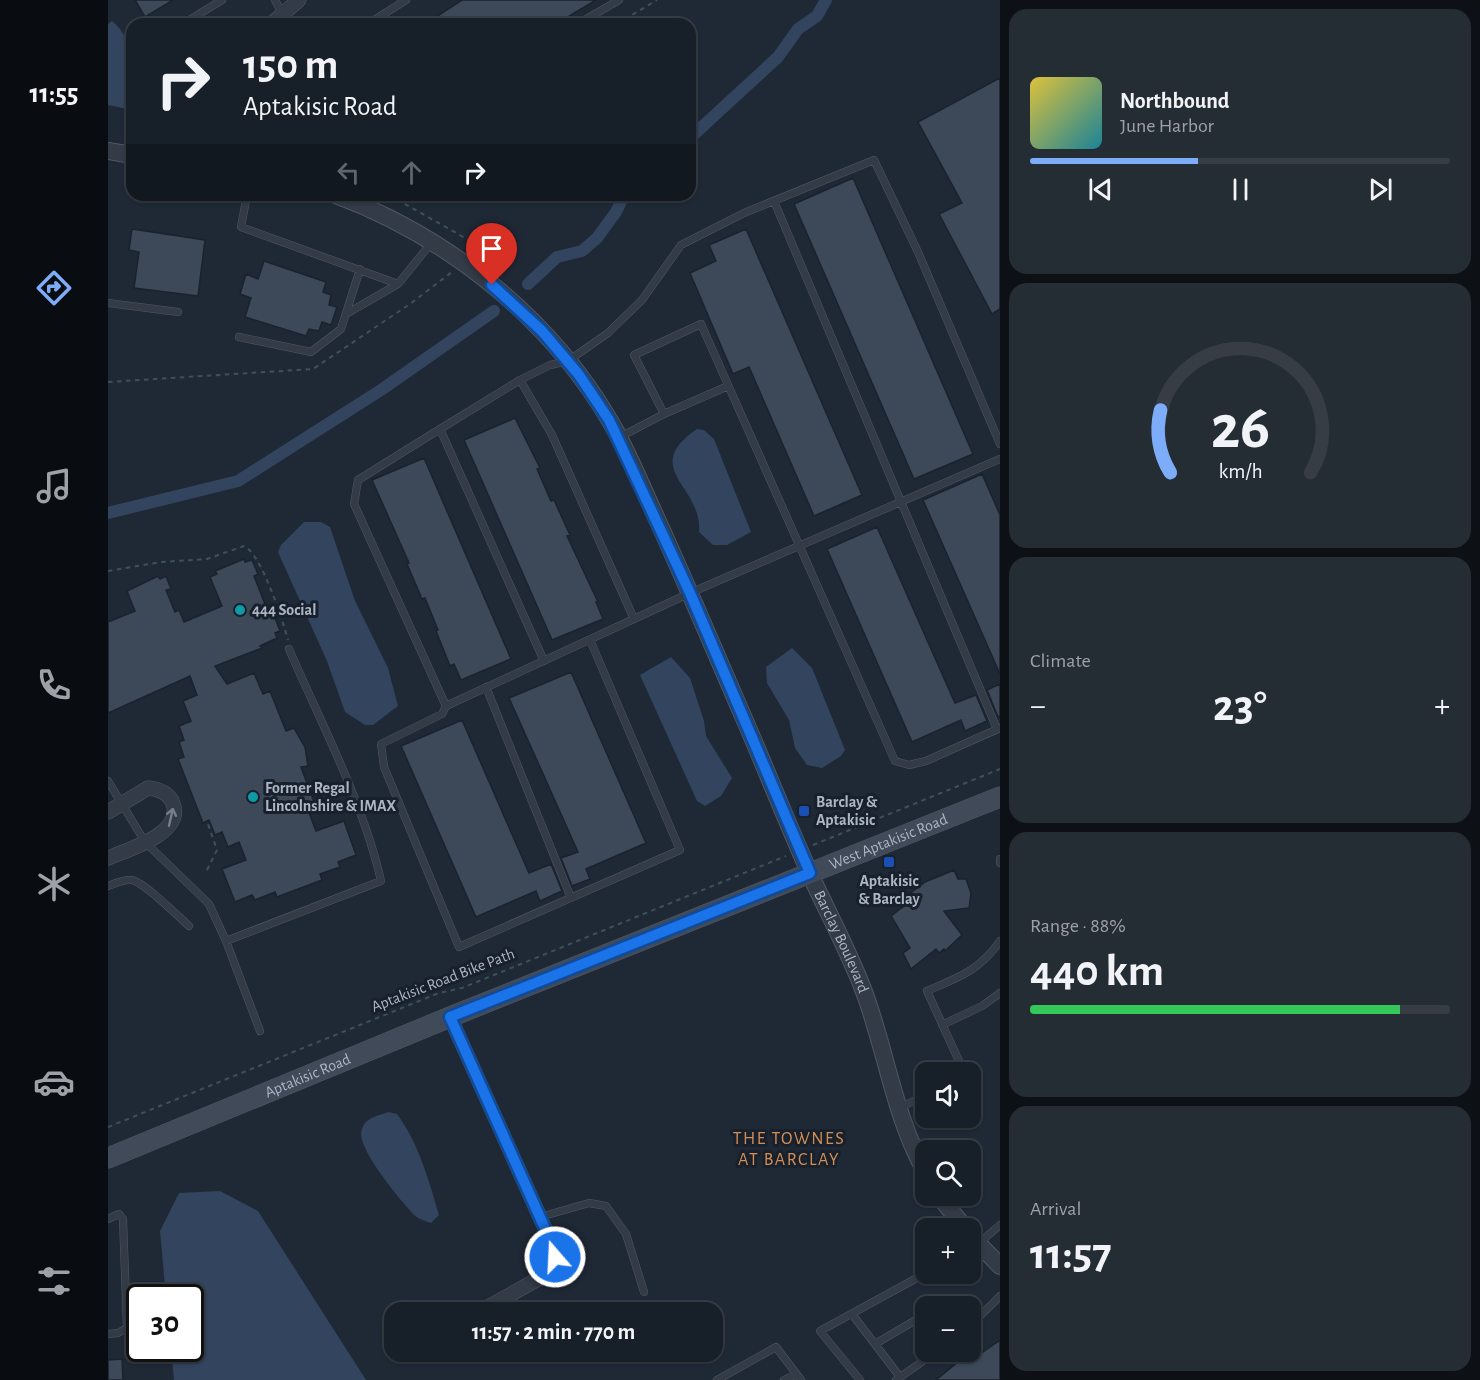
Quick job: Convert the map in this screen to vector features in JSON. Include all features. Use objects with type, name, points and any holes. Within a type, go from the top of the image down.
[{"type":"main road","name":"West Aptakisic Road","points":[[509,995],[1000,797]]},
{"type":"main road","name":"Aptakisic Road","points":[[108,1158],[450,1017],[509,995]]},
{"type":"street","points":[[277,18],[299,0]]},
{"type":"street","points":[[108,151],[126,154]]},
{"type":"street","name":"Barclay Boulevard","points":[[351,201],[432,242],[467,264],[505,295],[542,331],[568,361],[619,438],[690,593],[810,873],[862,987],[884,1051],[899,1108],[915,1147]]},
{"type":"street","points":[[108,812],[148,788],[157,789],[170,798],[173,805],[173,821],[162,833],[108,858]]},
{"type":"street","points":[[450,1017],[552,1244],[554,1265],[549,1273],[497,1302]]},
{"type":"street","points":[[947,1206],[956,1218]]},
{"type":"street","points":[[981,1247],[1000,1266]]},
{"type":"lane","points":[[193,18],[222,0]]},
{"type":"lane","points":[[275,0],[282,13]]},
{"type":"lane","points":[[378,18],[406,0]]},
{"type":"lane","points":[[588,18],[619,0]]},
{"type":"lane","points":[[446,706],[354,504],[358,480],[520,380],[550,365],[568,361],[608,333],[642,300],[681,245],[744,213],[874,160],[918,252],[1000,444]]},
{"type":"lane","points":[[246,201],[241,227],[398,284]]},
{"type":"lane","points":[[664,414],[634,355],[701,324],[895,761],[909,765],[926,760],[998,728],[774,201]]},
{"type":"lane","points":[[346,314],[398,284],[432,242]]},
{"type":"lane","points":[[239,337],[311,352],[341,329],[360,269]]},
{"type":"lane","points":[[108,303],[178,312]]},
{"type":"lane","points":[[520,380],[552,435],[634,619]]},
{"type":"lane","points":[[619,438],[664,414],[728,386]]},
{"type":"lane","points":[[440,429],[544,661]]},
{"type":"lane","points":[[590,640],[680,850],[459,947],[384,767],[381,744],[442,714],[446,706],[690,593],[900,500],[1000,459]]},
{"type":"lane","points":[[226,941],[381,881],[377,860],[289,649]]},
{"type":"lane","points":[[486,687],[572,898]]},
{"type":"lane","points":[[108,781],[145,842],[209,903],[260,1031]]},
{"type":"lane","points":[[1000,858],[1000,863]]},
{"type":"lane","points":[[108,886],[122,880],[133,880],[168,906],[189,926]]},
{"type":"lane","points":[[959,1062],[927,991],[967,973],[986,960],[1000,941]]},
{"type":"lane","points":[[942,1024],[982,1006],[1000,993]]},
{"type":"lane","points":[[899,1108],[915,1100]]},
{"type":"lane","points":[[540,1217],[589,1203],[606,1206],[626,1234],[644,1292]]},
{"type":"lane","points":[[108,1219],[120,1214],[123,1219],[127,1328],[118,1334],[108,1334]]},
{"type":"lane","points":[[981,1233],[1000,1225]]},
{"type":"lane","points":[[860,1380],[820,1331],[915,1279]]},
{"type":"lane","points":[[981,1318],[1000,1296]]},
{"type":"lane","points":[[852,1314],[898,1378],[921,1362]]},
{"type":"lane","points":[[875,1344],[915,1320]]},
{"type":"lane","points":[[717,1380],[776,1347],[798,1377],[784,1380]]},
{"type":"path","points":[[627,18],[657,0]]},
{"type":"path","points":[[400,201],[467,239],[470,244],[468,250]]},
{"type":"path","points":[[108,571],[161,562],[207,559],[238,546],[248,548],[255,557],[269,588],[284,627],[289,649]]},
{"type":"path","points":[[824,840],[1000,770]]},
{"type":"path","points":[[207,870],[217,850],[208,824]]},
{"type":"path","name":"Aptakisic Road Bike Path","points":[[108,1126],[439,993],[462,988],[788,855]]},
{"type":"water","points":[[112,21],[126,40],[126,109],[108,105],[108,24]]},
{"type":"water","points":[[697,429],[704,430],[714,439],[751,532],[727,545],[713,545],[699,532],[698,516],[673,467],[673,455],[681,443]]},
{"type":"water","points":[[304,522],[321,522],[330,527],[355,601],[388,668],[398,706],[373,725],[365,725],[345,712],[327,661],[278,552],[281,545]]},
{"type":"water","points":[[792,648],[812,668],[845,750],[841,756],[822,768],[807,765],[795,748],[789,720],[767,683],[766,667]]},
{"type":"water","points":[[671,657],[690,678],[704,721],[706,736],[732,778],[721,796],[705,806],[697,801],[640,675]]},
{"type":"water","points":[[388,1112],[397,1114],[405,1126],[422,1163],[439,1215],[431,1223],[422,1220],[408,1208],[380,1173],[365,1148],[361,1137],[364,1125],[373,1117]]},
{"type":"water","points":[[220,1191],[258,1211],[366,1380],[174,1380],[172,1362],[204,1362],[204,1284],[165,1284],[160,1231],[179,1193]]},
{"type":"building","points":[[135,0],[173,0],[145,17]]},
{"type":"building","points":[[462,0],[596,0],[566,18],[434,18]]},
{"type":"building","points":[[1000,78],[1000,309],[992,314],[939,214],[962,203],[918,122]]},
{"type":"building","points":[[853,178],[973,454],[914,479],[794,204]]},
{"type":"building","points":[[132,229],[205,240],[198,296],[134,288],[139,252],[129,250]]},
{"type":"building","points":[[746,229],[862,495],[814,516],[749,367],[733,374],[690,273],[716,261],[709,245]]},
{"type":"building","points":[[264,261],[326,282],[323,292],[331,295],[329,305],[337,307],[331,325],[322,322],[319,331],[309,329],[306,336],[245,317],[251,298],[240,294],[246,274],[258,279]]},
{"type":"building","points":[[515,418],[540,468],[537,469],[551,501],[554,500],[570,535],[567,536],[598,602],[596,602],[603,619],[552,640],[464,440]]},
{"type":"building","points":[[424,458],[511,659],[461,680],[454,664],[450,666],[425,598],[422,599],[407,564],[409,563],[372,480]]},
{"type":"building","points":[[982,474],[1000,515],[1000,674],[923,500]]},
{"type":"building","points":[[877,527],[955,703],[976,695],[987,721],[965,731],[961,720],[912,742],[827,549]]},
{"type":"building","name":"Former Regal Lincolnshire & IMAX","points":[[244,559],[245,562],[252,560],[258,574],[254,576],[270,617],[274,615],[280,631],[275,633],[277,638],[260,646],[262,648],[215,666],[227,684],[254,673],[263,694],[270,691],[286,731],[294,728],[305,747],[308,766],[301,767],[316,807],[308,810],[316,831],[344,821],[356,855],[338,862],[340,867],[320,874],[322,880],[277,897],[275,892],[255,900],[252,895],[235,902],[222,869],[246,860],[239,842],[228,847],[222,832],[215,835],[209,820],[203,823],[178,759],[184,757],[179,742],[184,740],[179,726],[191,721],[183,701],[197,695],[190,676],[108,713],[108,622],[135,611],[127,591],[158,576],[160,579],[166,576],[171,589],[166,590],[175,612],[179,610],[184,622],[222,606],[210,577],[217,574],[215,571]]},
{"type":"building","points":[[571,672],[646,843],[586,869],[590,879],[572,886],[561,858],[578,852],[509,698]]},
{"type":"building","points":[[1000,684],[1000,716],[998,717],[987,690]]},
{"type":"building","points":[[462,720],[529,873],[551,864],[562,891],[540,901],[536,891],[476,917],[401,746]]},
{"type":"building","points":[[954,870],[958,879],[966,879],[971,893],[969,908],[944,911],[962,935],[945,951],[944,949],[939,953],[936,949],[911,969],[903,953],[910,948],[891,916],[904,906],[900,901],[925,882]]},
{"type":"building","points":[[1000,1340],[1000,1380],[936,1380],[958,1362],[981,1362],[981,1353]]},
{"type":"building","points":[[122,1359],[123,1380],[108,1380],[108,1360]]},
{"type":"waterway","points":[[696,132],[778,57],[798,29],[817,16],[826,0]]},
{"type":"waterway","points":[[528,284],[557,257],[582,251],[597,238],[621,201]]},
{"type":"waterway","points":[[108,513],[238,481],[381,390],[494,311]]},
{"type":"place","name":"444 Social","points":[[240,610]]},
{"type":"place","name":"Former Regal Lincolnshire & IMAX","points":[[253,797]]},
{"type":"place","name":"Barclay & Aptakisic","points":[[804,811]]},
{"type":"place","name":"Aptakisic & Barclay","points":[[889,862]]},
{"type":"district","name":"THE TOWNES AT BARCLAY","points":[[789,1149]]},
{"type":"route","points":[[492,285],[542,331],[568,361],[609,420],[664,534],[810,873],[450,1017],[552,1244],[555,1257]]}]
